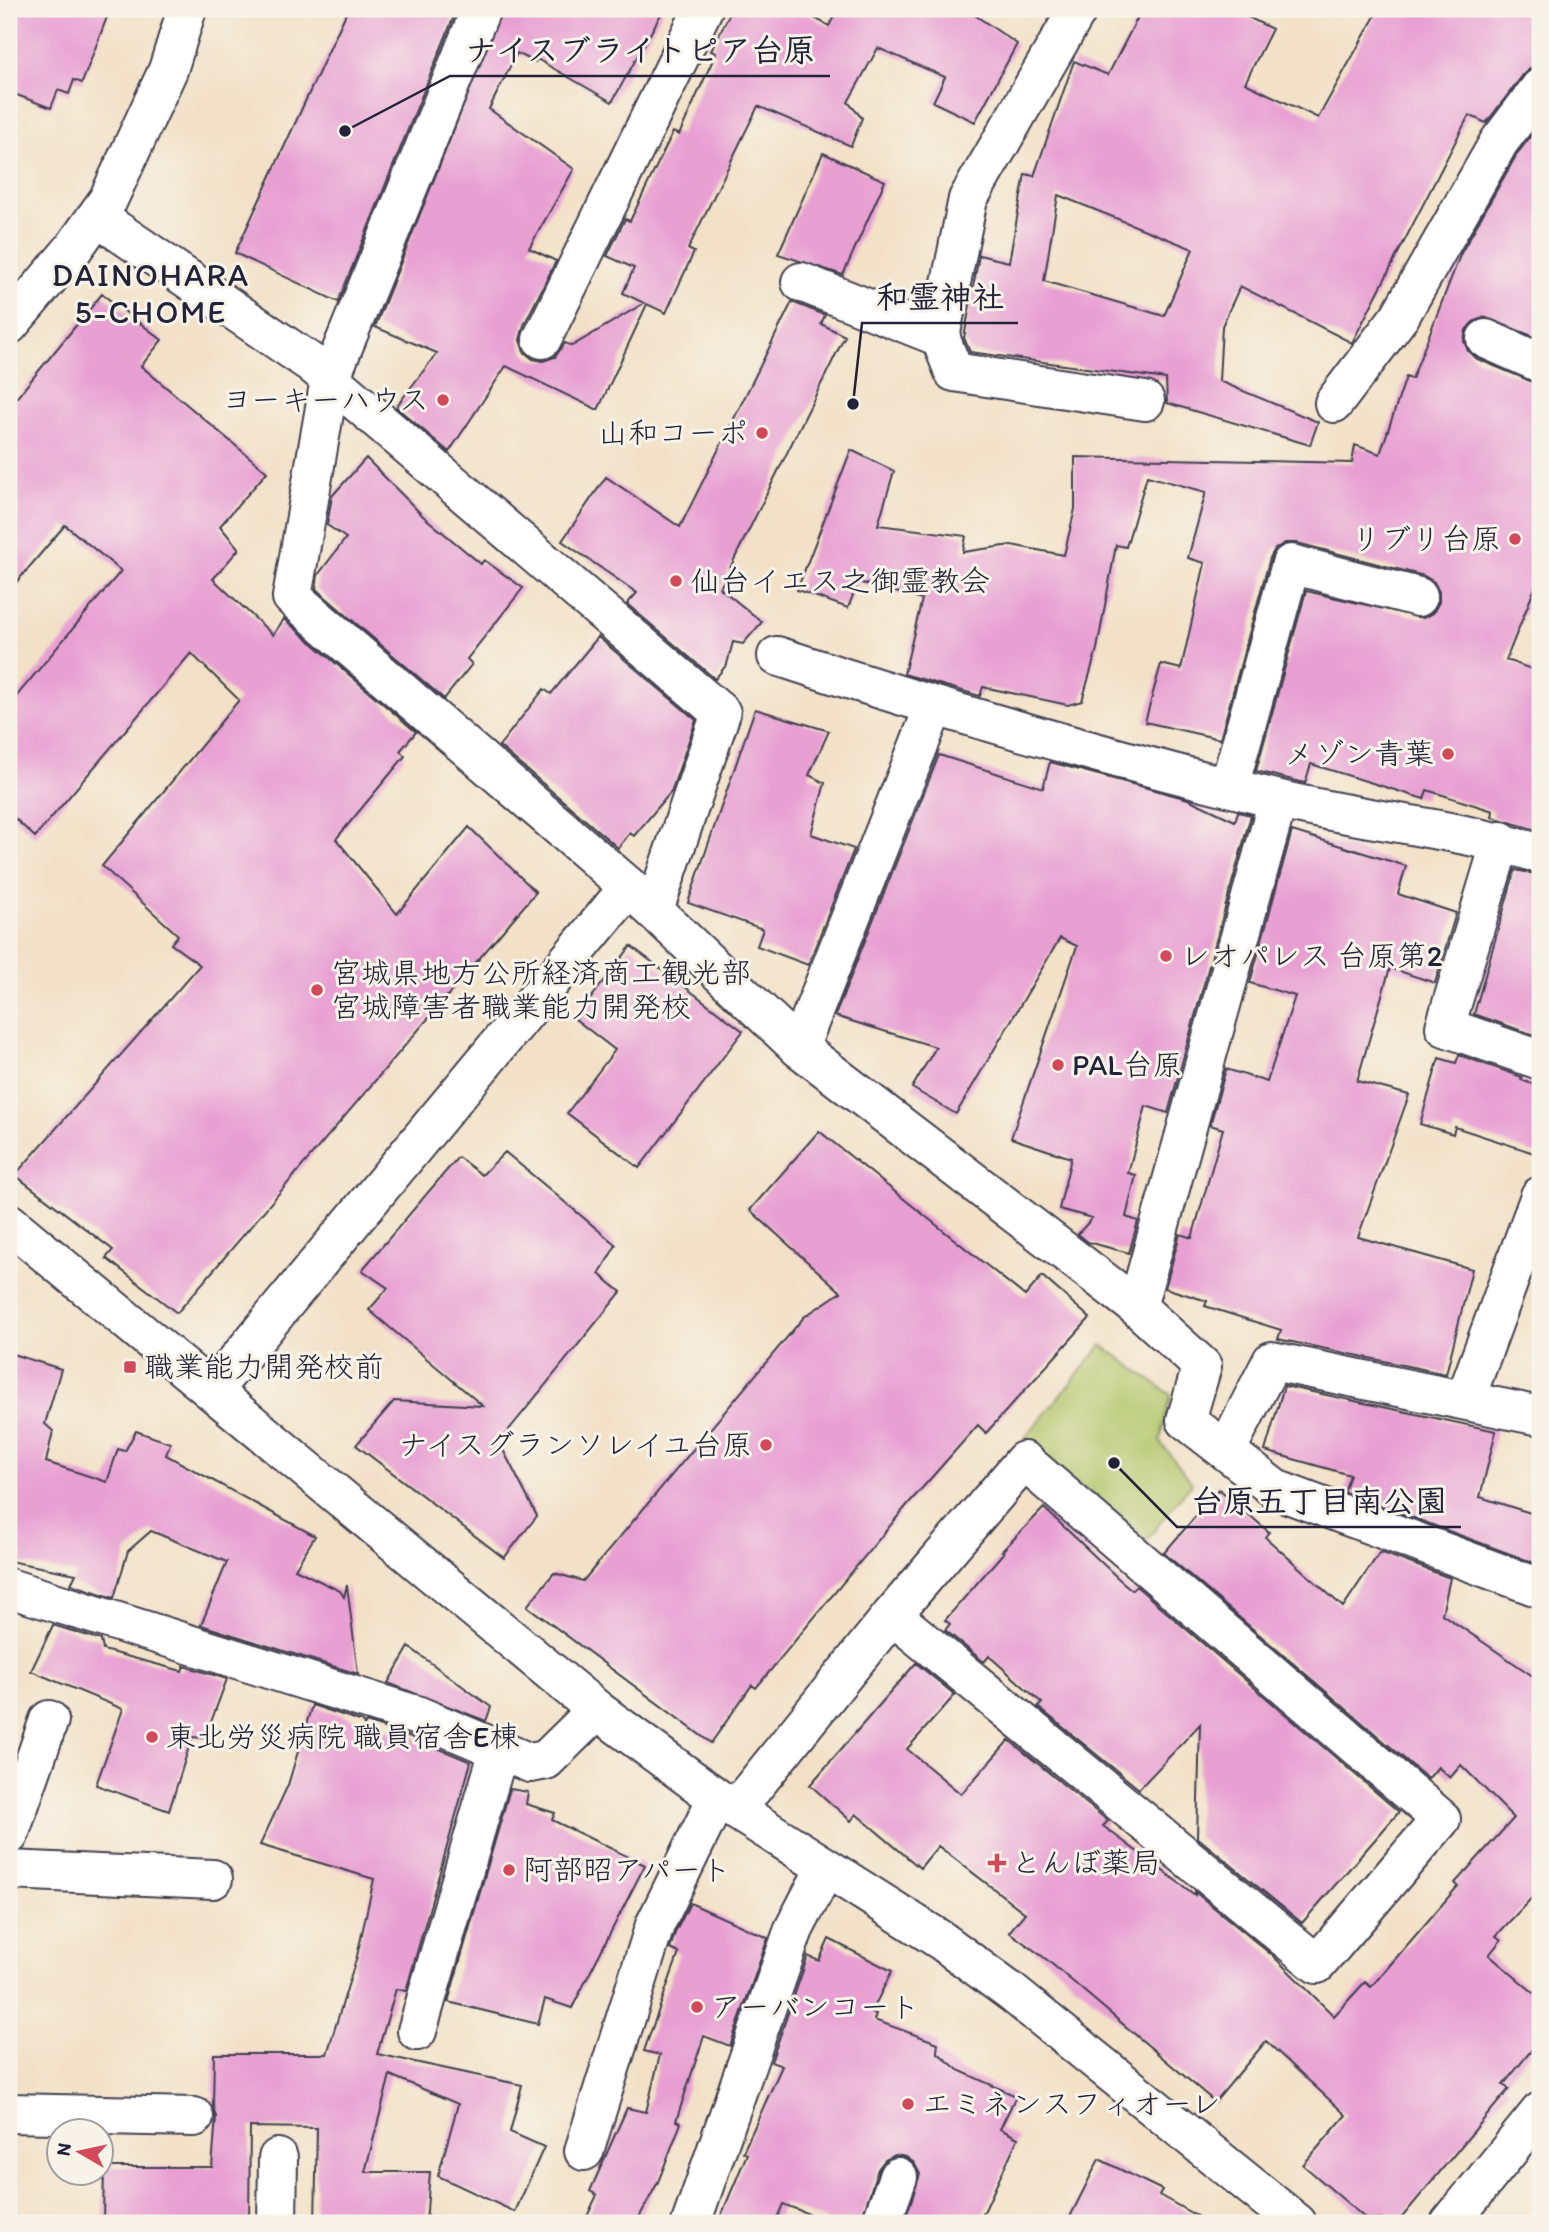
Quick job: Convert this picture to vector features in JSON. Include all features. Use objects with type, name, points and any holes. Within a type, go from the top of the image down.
[{"type":"street","points":[[9,326],[97,217],[168,70],[187,9]]},
{"type":"street","points":[[481,9],[330,380],[292,597],[641,899],[799,1048],[1138,1307],[1202,1366],[1186,1420],[1275,1489],[1540,1588]]},
{"type":"street","points":[[542,339],[703,9]]},
{"type":"street","points":[[1077,9],[968,199],[940,337],[954,372],[1145,401]]},
{"type":"street","points":[[1334,403],[1400,316],[1500,142],[1540,88]]},
{"type":"street","points":[[97,217],[311,363],[721,713],[641,899],[212,1391]]},
{"type":"street","points":[[801,282],[940,337]]},
{"type":"street","points":[[1486,339],[1540,363]]},
{"type":"street","points":[[1229,787],[1291,564],[1418,597]]},
{"type":"street","points":[[777,656],[934,707],[1278,800],[1501,841],[1540,853]]},
{"type":"street","points":[[799,1048],[934,707]]},
{"type":"street","points":[[1138,1307],[1278,800]]},
{"type":"street","points":[[1501,841],[1445,1027],[1540,1060]]},
{"type":"street","points":[[1465,1400],[1540,1196]]},
{"type":"street","points":[[9,1223],[597,1710],[726,1804],[942,1941],[1011,1992],[1297,2223]]},
{"type":"street","points":[[1226,1451],[1272,1361],[1540,1416]]},
{"type":"street","points":[[584,2151],[655,1924],[726,1804],[1024,1461],[1441,1819],[1317,1964],[892,1615]]},
{"type":"street","points":[[9,1588],[419,1716],[530,1763],[546,1760],[597,1710]]},
{"type":"street","points":[[9,1835],[49,1720]]},
{"type":"street","points":[[417,2031],[499,1750]]},
{"type":"street","points":[[691,2223],[794,1929],[825,1869]]},
{"type":"street","points":[[9,1870],[213,1879]]},
{"type":"street","points":[[1450,2223],[1540,2112]]},
{"type":"street","points":[[9,2113],[194,2117]]},
{"type":"street","points":[[277,2223],[278,2158]]},
{"type":"street","points":[[881,2223],[898,2177]]},
{"type":"green space","points":[[1102,1345],[1171,1395],[1160,1442],[1192,1483],[1145,1542],[1024,1439]]},
{"type":"building","points":[[9,9],[110,9],[82,83],[74,80],[69,94],[58,90],[51,108],[9,92]]},
{"type":"building","points":[[348,9],[457,9],[338,302],[235,253]]},
{"type":"building","points":[[502,9],[664,9],[612,102],[537,59],[535,62],[517,53],[489,109],[574,169],[529,248],[556,261],[524,325],[520,340],[524,352],[533,359],[543,361],[555,357],[565,343],[572,346],[644,303],[623,293],[634,268],[607,256],[625,219],[630,221],[673,132],[679,135],[716,53],[711,51],[732,9],[798,9],[829,26],[838,9],[966,9],[1017,44],[975,122],[933,102],[945,77],[878,48],[848,102],[862,118],[851,146],[758,106],[688,249],[694,252],[666,313],[647,304],[598,410],[506,366],[449,452],[396,407],[437,353],[375,327]]},
{"type":"building","points":[[1142,9],[1232,9],[1272,29],[1245,83],[1318,118],[1379,9],[1540,9],[1540,67],[1531,68],[1523,75],[1486,123],[1469,115],[1352,343],[1240,286],[1222,326],[1219,381],[1318,422],[1310,445],[1167,403],[1166,379],[970,352],[964,338],[979,255],[1009,262],[1025,174],[1034,176],[1074,61],[1108,75]],"holes":[[[1058,195],[1193,249],[1164,316],[1044,281]]]},
{"type":"building","points":[[1540,124],[1540,339],[1484,317],[1473,322],[1466,330],[1464,341],[1468,351],[1477,359],[1540,385],[1540,575],[1506,660],[1540,672],[1540,831],[1492,817],[1493,811],[1427,790],[1424,799],[1311,764],[1305,783],[1256,771],[1306,591],[1423,618],[1433,613],[1439,602],[1439,592],[1434,582],[1424,576],[1297,543],[1285,543],[1275,549],[1270,558],[1220,739],[1145,722],[1161,664],[1181,669],[1205,563],[1188,558],[1206,492],[1147,476],[1126,547],[1116,545],[1097,649],[1082,701],[1068,705],[983,687],[980,696],[904,674],[922,599],[858,582],[848,608],[797,590],[851,450],[894,471],[878,525],[966,536],[963,552],[1011,545],[1064,555],[1075,509],[1075,457],[1352,463],[1355,445],[1380,454],[1406,377],[1412,379],[1461,253],[1517,154]]},
{"type":"building","points":[[823,153],[885,181],[843,275],[778,254]]},
{"type":"building","points":[[102,294],[162,340],[141,366],[267,472],[220,526],[239,549],[213,579],[273,635],[284,619],[416,732],[400,751],[405,756],[336,839],[397,914],[469,827],[536,892],[177,1313],[106,1258],[113,1250],[15,1175],[200,965],[171,944],[178,935],[102,866],[239,700],[191,653],[35,837],[9,813],[9,705],[121,571],[65,525],[9,591],[9,407]]},
{"type":"building","points":[[792,302],[825,315],[821,324],[845,336],[720,588],[762,622],[743,644],[733,642],[727,664],[715,679],[627,604],[637,593],[562,541],[606,477],[680,527]]},
{"type":"building","points":[[366,458],[423,516],[481,564],[484,560],[523,588],[467,659],[472,664],[444,699],[316,589],[318,575],[346,538],[327,525],[332,496]]},
{"type":"building","points":[[598,637],[696,720],[671,792],[634,836],[630,833],[618,848],[499,746],[544,689],[551,694]]},
{"type":"building","points":[[755,709],[829,731],[809,775],[825,783],[811,834],[854,849],[808,965],[757,946],[763,929],[688,903]]},
{"type":"building","points":[[939,755],[1043,788],[1050,762],[1188,799],[1235,821],[1238,812],[1251,815],[1168,1113],[1146,1106],[1128,1173],[1136,1175],[1126,1217],[1138,1221],[1129,1253],[1088,1242],[1078,1234],[1092,1218],[1059,1209],[1071,1158],[1011,1138],[1077,946],[1060,938],[956,1114],[912,1088],[936,1047],[835,1016]]},
{"type":"building","points":[[1292,831],[1406,866],[1398,894],[1456,913],[1435,983],[1390,968],[1357,1081],[1409,1095],[1358,1237],[1472,1269],[1446,1374],[1278,1339],[1281,1330],[1205,1306],[1207,1301],[1165,1288],[1180,1234],[1192,1238],[1223,1129],[1210,1125],[1226,1069],[1267,1082],[1295,996],[1250,983]]},
{"type":"building","points":[[1515,870],[1540,875],[1540,1027],[1537,1036],[1474,1014]]},
{"type":"building","points":[[631,946],[743,1031],[639,1168],[567,1113],[615,1050],[575,1019]]},
{"type":"building","points":[[1459,1055],[1522,1077],[1521,1080],[1540,1087],[1540,1155],[1455,1127],[1453,1134],[1420,1124],[1439,1058],[1456,1063]]},
{"type":"building","points":[[819,1131],[1025,1296],[1042,1276],[1090,1318],[986,1433],[978,1425],[908,1504],[756,1688],[752,1685],[711,1743],[527,1606],[554,1573],[583,1581],[804,1317],[841,1292],[750,1210]]},
{"type":"building","points":[[505,1152],[616,1245],[599,1274],[621,1292],[499,1442],[537,1516],[504,1558],[356,1445],[394,1401],[483,1406],[369,1310],[388,1288],[362,1270],[458,1157],[482,1175]]},
{"type":"building","points":[[9,1353],[61,1369],[45,1424],[53,1431],[46,1462],[107,1482],[118,1449],[125,1451],[136,1431],[170,1443],[166,1455],[315,1536],[295,1569],[340,1591],[344,1597],[347,1585],[358,1674],[201,1625],[227,1562],[151,1531],[128,1551],[114,1598],[71,1584],[76,1574],[9,1561]]},
{"type":"building","points":[[1284,1386],[1496,1431],[1480,1497],[1540,1516],[1540,1565],[1344,1492],[1350,1475],[1265,1451]]},
{"type":"building","points":[[1219,1489],[1269,1532],[1265,1537],[1343,1607],[1380,1552],[1450,1578],[1442,1614],[1540,1681],[1540,1889],[1496,1936],[1501,1940],[1489,1955],[1540,1998],[1540,2040],[1503,2085],[1509,2089],[1399,2221],[1366,2219],[1303,2165],[1346,2115],[1266,2041],[1215,2102],[1046,1959],[1009,1932],[1025,1913],[938,1846],[920,1868],[856,1814],[851,1821],[810,1785],[916,1663],[955,1695],[907,1749],[961,1794],[1009,1740],[1108,1821],[1103,1826],[1195,1895],[1195,1892],[1273,1956],[1334,2016],[1365,1982],[1371,1987],[1458,1886],[1455,1883],[1514,1818],[1461,1765],[1450,1778],[1438,1767],[1428,1779],[1164,1553]]},
{"type":"building","points":[[1044,1508],[1120,1580],[1132,1590],[1136,1586],[1399,1812],[1302,1923],[1197,1837],[1200,1724],[1139,1789],[1038,1707],[1042,1703],[989,1656],[984,1662],[945,1630],[950,1624],[945,1620],[1004,1552],[1002,1551]]},
{"type":"building","name":"東北労災病院 職員宿舎E棟","points":[[53,1625],[101,1640],[103,1650],[182,1671],[184,1666],[227,1679],[205,1738],[192,1737],[169,1811],[96,1785],[123,1709],[31,1671]]},
{"type":"building","points":[[409,1647],[491,1707],[486,1721],[388,1683]]},
{"type":"building","points":[[312,1705],[363,1722],[364,1726],[366,1722],[411,1737],[471,1762],[406,1991],[396,1989],[377,2054],[522,2085],[510,2132],[544,2147],[515,2212],[438,2176],[458,2104],[390,2075],[365,2172],[430,2172],[426,2223],[315,2223],[317,2128],[250,2127],[249,2223],[103,2223],[104,2186],[116,2186],[116,2167],[212,2167],[216,2117],[213,2106],[214,2054],[327,2054],[357,1956],[374,1879],[260,1845],[288,1785]]},
{"type":"building","points":[[510,1789],[528,1792],[526,1804],[555,1813],[552,1820],[645,1865],[572,2008],[545,1999],[538,2024],[448,2002]]},
{"type":"building","points":[[690,1903],[768,1938],[730,2046],[704,2036],[676,2121],[681,2123],[658,2182],[636,2223],[584,2223],[597,2195],[590,2191],[627,2108],[646,2112],[660,2055],[644,2051],[679,1953],[670,1949]]},
{"type":"building","points":[[829,1939],[892,1971],[871,2013],[876,2014],[874,2020],[938,2043],[937,2052],[958,2070],[1016,2096],[1000,2129],[1018,2138],[979,2223],[904,2223],[920,2174],[914,2163],[906,2157],[895,2155],[885,2160],[878,2169],[860,2223],[832,2223],[783,2204],[775,2223],[718,2223],[747,2154],[743,2152],[782,2066],[771,2062],[808,1956],[819,1961]]},
{"type":"building","points":[[1099,2159],[1162,2190],[1159,2195],[1209,2223],[1067,2223]]},
{"type":"place","name":"ナイスブライトピア台原","points":[[345,131]]},
{"type":"place","name":"ヨーキーハウス","points":[[443,400]]},
{"type":"place","name":"和霊神社","points":[[853,404]]},
{"type":"place","name":"山和コーポ","points":[[762,433]]},
{"type":"place","name":"リブリ台原","points":[[1515,539]]},
{"type":"place","name":"仙台イエス之御霊教会","points":[[676,581]]},
{"type":"place","name":"メゾン青葉","points":[[1448,754]]},
{"type":"place","name":"レオパレス 台原第2","points":[[1166,956]]},
{"type":"place","name":"宮城県地方公所経済商工観光部 宮城障害者職業能力開発校","points":[[317,990]]},
{"type":"place","name":"PAL台原","points":[[1058,1065]]},
{"type":"place","name":"職業能力開発校前","points":[[130,1367]]},
{"type":"place","name":"ナイスグランソレイユ台原","points":[[766,1445]]},
{"type":"place","name":"台原五丁目南公園","points":[[1114,1463]]},
{"type":"place","name":"東北労災病院 職員宿舎E棟","points":[[152,1737]]},
{"type":"place","name":"とんぼ薬局","points":[[997,1863]]},
{"type":"place","name":"阿部昭アパート","points":[[509,1870]]},
{"type":"place","name":"アーバンコート","points":[[697,2007]]},
{"type":"place","name":"エミネンスフィオーレ","points":[[908,2104]]},
{"type":"district","name":"DAINOHARA 5-CHOME","points":[[151,294]]}]
